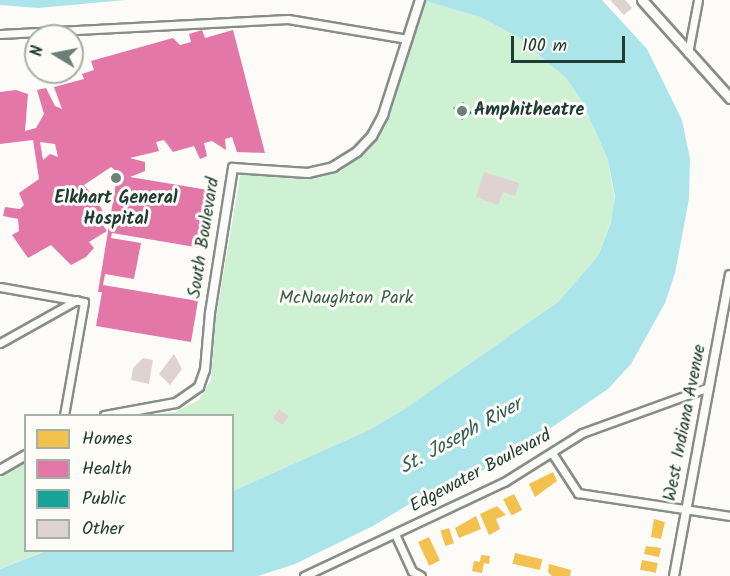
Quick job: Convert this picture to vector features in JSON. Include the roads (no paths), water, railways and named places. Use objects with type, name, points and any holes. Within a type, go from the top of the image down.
[{"type":"main road","points":[[642,0],[730,98]]},
{"type":"street","points":[[0,34],[288,19],[407,39],[420,0]]},
{"type":"street","points":[[688,53],[698,0]]},
{"type":"street","name":"South Boulevard","points":[[116,414],[176,403],[199,387],[205,370],[210,313],[233,168],[308,173],[346,161],[377,128],[407,39]]},
{"type":"street","name":"West Indiana Avenue","points":[[674,576],[730,275]]},
{"type":"street","points":[[0,287],[80,301]]},
{"type":"street","points":[[0,343],[80,301]]},
{"type":"street","points":[[64,414],[80,301]]},
{"type":"street","name":"Edgewater Boulevard","points":[[303,576],[504,482],[582,433],[709,387]]},
{"type":"street","points":[[552,453],[578,493],[730,516]]},
{"type":"street","points":[[0,471],[24,456]]},
{"type":"street","points":[[395,534],[412,571],[422,576]]},
{"type":"water","points":[[0,0],[126,0],[38,8],[0,5]]},
{"type":"water","name":"St. Joseph River","points":[[422,0],[602,0],[647,49],[682,120],[690,159],[689,199],[675,273],[665,303],[631,364],[608,389],[498,464],[428,493],[373,526],[295,564],[258,576],[0,576],[0,569],[43,552],[234,552],[234,491],[367,431],[403,410],[558,302],[598,256],[611,222],[615,197],[608,160],[582,101],[566,78],[518,37],[480,17]]},
{"type":"place","name":"Amphitheatre","points":[[462,111]]},
{"type":"place","name":"Elkhart General Hospital","points":[[116,178]]},
{"type":"park label","name":"McNaughton Park","points":[[346,299]]}]
